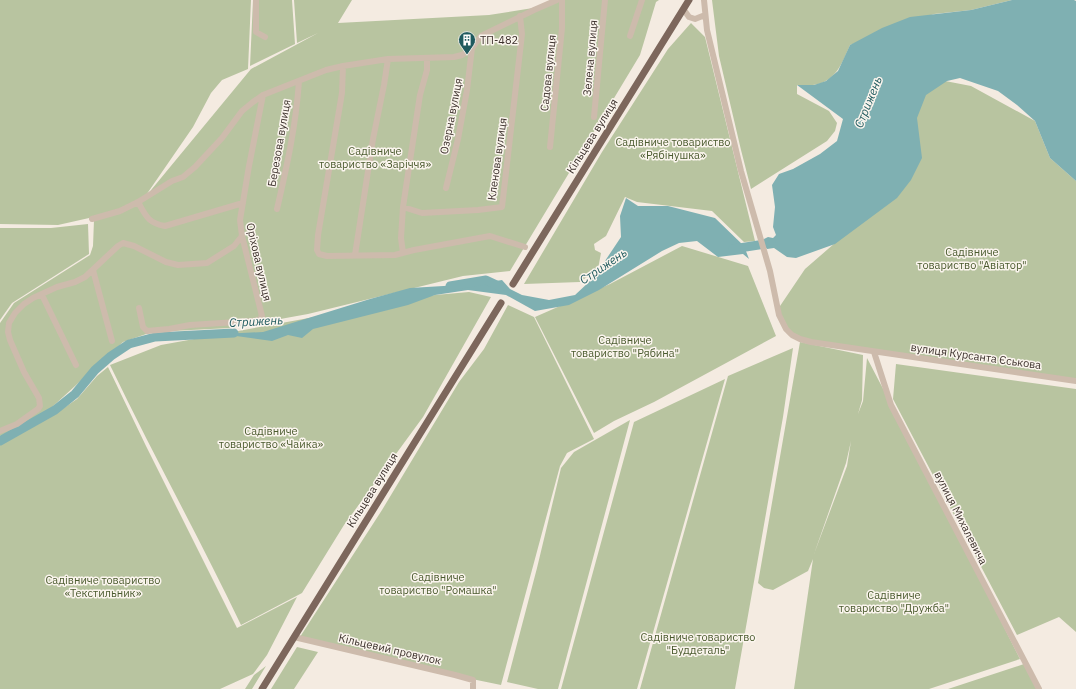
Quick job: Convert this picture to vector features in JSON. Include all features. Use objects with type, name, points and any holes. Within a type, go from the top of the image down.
[{"type":"main road","name":"Кільцева вулиця","points":[[513,284],[689,0]]},
{"type":"main road","name":"Кільцева вулиця","points":[[262,689],[501,303]]},
{"type":"street","points":[[256,0],[256,32],[265,37]]},
{"type":"street","points":[[92,219],[120,211],[172,181],[183,178],[222,138],[242,111],[264,95],[326,70],[343,66],[388,59],[454,57],[462,55],[472,48],[481,36],[556,0]]},
{"type":"street","name":"Садова вулиця","points":[[550,147],[562,28],[562,0]]},
{"type":"street","name":"Зелена вулиця","points":[[594,118],[605,0]]},
{"type":"street","points":[[630,36],[642,0]]},
{"type":"street","name":"вулиця Курсанта Єськова","points":[[704,0],[706,30],[741,171],[758,230],[779,315],[786,329],[800,339],[811,342],[1076,381]]},
{"type":"street","points":[[684,10],[689,17],[695,19],[706,30]]},
{"type":"street","points":[[695,19],[705,15]]},
{"type":"street","name":"Кленова вулиця","points":[[403,207],[422,213],[502,207],[521,41],[520,16]]},
{"type":"street","name":"Озерна вулиця","points":[[446,188],[465,104],[472,48]]},
{"type":"street","points":[[403,253],[401,238],[403,207],[420,95],[427,70],[427,58]]},
{"type":"street","points":[[355,255],[373,140],[388,59]]},
{"type":"street","points":[[343,66],[342,93],[328,173],[317,250],[319,254],[340,257],[355,255],[395,255],[490,236],[525,247]]},
{"type":"street","name":"Березова вулиця","points":[[277,209],[289,158],[299,81]]},
{"type":"street","name":"Оріхова вулиця","points":[[139,308],[143,327],[147,331],[190,325],[259,320],[262,316],[242,236],[240,220],[249,166],[264,95]]},
{"type":"street","points":[[138,202],[149,220],[154,224],[164,226],[243,203]]},
{"type":"street","points":[[0,431],[17,424],[40,406],[40,402],[24,372],[8,332],[9,323],[24,304],[57,287],[75,282],[85,277],[123,243],[134,246],[166,262],[183,265],[207,263],[234,246],[242,236]]},
{"type":"street","points":[[94,270],[112,340]]},
{"type":"street","points":[[42,295],[76,365]]},
{"type":"street","name":"вулиця Михалевича","points":[[874,352],[892,405],[1039,689]]},
{"type":"street","name":"Кільцевий провулок","points":[[294,637],[473,680],[473,689]]},
{"type":"green space","name":"Садівниче товариство «Заріччя»","points":[[0,0],[251,0],[248,69],[222,80],[211,93],[193,127],[142,201],[251,69],[318,33],[297,43],[294,0],[352,0],[338,23],[489,15],[533,8],[553,0],[659,0],[656,2],[640,55],[510,271],[463,276],[308,314],[230,328],[152,332],[123,342],[51,408],[13,431],[0,436],[0,323],[14,303],[90,255],[93,246],[94,220],[129,209],[58,225],[0,224]]},
{"type":"green space","points":[[253,0],[292,0],[295,44],[250,66]]},
{"type":"green space","points":[[712,0],[1012,0],[971,10],[934,14],[850,45],[841,65],[833,76],[821,83],[813,85],[797,85],[797,94],[829,111],[837,123],[835,131],[827,141],[751,189],[719,56]]},
{"type":"green space","name":"Садівниче товариство «Рябінушка»","points":[[691,23],[705,37],[755,241],[744,242],[712,211],[637,202],[625,197],[606,236],[594,244],[595,250],[601,253],[598,269],[580,282],[524,284],[602,152],[668,49]]},
{"type":"green space","name":"Садівниче товариство \"Авіатор\"","points":[[940,80],[971,86],[1035,121],[1050,158],[1076,181],[1076,381],[823,343],[792,335],[778,309],[805,269],[888,197],[917,100]]},
{"type":"green space","points":[[88,224],[89,254],[12,303],[0,320],[0,228],[51,228]]},
{"type":"green space","name":"Садівниче товариство \"Рябина\"","points":[[682,246],[748,266],[776,336],[594,433],[535,317],[610,284]]},
{"type":"green space","name":"Садівниче товариство «Чайка»","points":[[469,292],[491,297],[423,417],[344,525],[302,593],[241,625],[110,365],[161,345],[435,295]]},
{"type":"green space","name":"Садівниче товариство \"Ромашка\"","points":[[508,305],[534,317],[594,439],[567,453],[560,466],[501,685],[404,665],[298,640],[382,510],[459,382],[484,349]]},
{"type":"green space","name":"Садівниче товариство \"Дружба\"","points":[[800,342],[863,355],[862,400],[858,414],[863,401],[867,358],[1020,659],[929,689],[794,689],[813,559],[808,571],[773,590],[764,588],[758,583]],"holes":[[[851,441],[847,466],[814,554],[846,463]]]},
{"type":"green space","name":"Садівниче товариство \"Буддеталь\"","points":[[793,348],[783,417],[735,689],[640,689],[728,376]]},
{"type":"green space","points":[[896,364],[1076,389],[1076,632],[1059,617],[1017,635],[893,399]]},
{"type":"green space","name":"Садівниче товариство «Текстильник»","points":[[108,367],[237,628],[297,597],[267,655],[253,674],[220,689],[0,689],[0,444],[52,416],[77,399],[97,376]]},
{"type":"green space","points":[[725,379],[637,689],[561,689],[634,422]]},
{"type":"green space","points":[[630,420],[558,689],[538,689],[507,682],[561,468],[574,452]]},
{"type":"green space","points":[[297,647],[318,652],[294,689],[271,689]]},
{"type":"green space","points":[[1024,664],[1038,689],[948,689]]},
{"type":"green space","points":[[266,666],[252,689],[245,689],[254,675]]},
{"type":"water","points":[[1012,0],[1076,1],[1076,181],[1050,158],[1035,121],[1017,105],[998,91],[960,78],[947,81],[926,95],[917,118],[922,158],[911,180],[897,198],[835,244],[796,258],[787,257],[774,248],[767,249],[764,239],[768,237],[773,238],[776,235],[773,227],[775,207],[772,185],[779,174],[793,169],[820,154],[837,141],[843,119],[797,85],[814,85],[826,81],[838,71],[850,45],[882,28],[910,17],[971,10]]},
{"type":"water","points":[[626,198],[638,206],[668,206],[715,218],[744,246],[749,259],[743,254],[718,257],[697,241],[679,243],[662,251],[599,290],[569,305],[535,311],[506,295],[468,290],[435,295],[408,305],[313,329],[302,338],[288,335],[272,341],[222,334],[263,332],[410,288],[477,284],[502,280],[510,289],[522,295],[549,300],[575,295],[589,282],[621,237],[620,216]]},
{"type":"waterway","name":"Стрижень","points":[[733,249],[771,243]]},
{"type":"waterway","name":"Стрижень","points":[[450,286],[486,280],[501,287]]},
{"type":"waterway","name":"Стрижень","points":[[0,441],[55,410],[75,394],[95,370],[111,356],[129,344],[155,337],[234,333]]},
{"type":"place","name":"ТП-482","points":[[467,55]]}]
